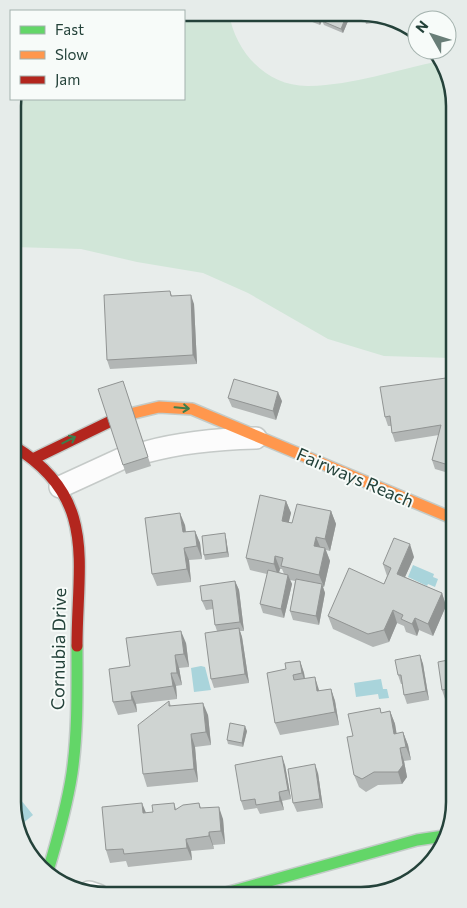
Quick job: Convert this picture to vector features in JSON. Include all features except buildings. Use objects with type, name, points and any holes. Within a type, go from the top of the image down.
[{"type":"street","name":"Fairways Reach","points":[[134,413],[159,407],[192,409],[446,516]]},
{"type":"street","points":[[35,458],[109,422]]},
{"type":"street","name":"Fairways Reach","points":[[146,452],[168,446],[211,440],[258,438]]},
{"type":"street","name":"Cornubia Drive","points":[[21,450],[35,458],[60,487],[70,503],[76,527],[78,567],[74,757],[69,792],[49,865]]},
{"type":"street","points":[[60,487],[121,459]]},
{"type":"street","points":[[248,887],[417,840],[437,837]]},
{"type":"green space","points":[[185,21],[231,21],[238,41],[246,54],[267,74],[294,85],[309,86],[342,83],[433,63],[437,69],[444,90],[446,106],[446,358],[384,356],[328,339],[248,293],[203,273],[137,262],[81,249],[21,247],[22,100],[185,100]]},
{"type":"water","points":[[413,565],[434,574],[433,577],[438,579],[435,587],[428,584],[427,586],[408,577]]},
{"type":"water","points":[[205,667],[211,690],[194,692],[191,668]]},
{"type":"water","points":[[381,679],[383,689],[387,689],[389,698],[379,699],[378,694],[356,697],[354,683]]},
{"type":"water","points":[[21,800],[33,815],[24,822]]},
{"type":"traffic: fast","points":[[50,866],[65,811],[72,773],[76,725],[77,646]]},
{"type":"traffic: fast","points":[[248,887],[417,840],[437,837]]},
{"type":"traffic: slow","points":[[134,413],[159,407],[192,409],[446,515]]},
{"type":"traffic: jam","points":[[35,458],[109,422]]},
{"type":"traffic: jam","points":[[21,452],[41,467],[60,488],[71,510],[77,534],[79,560],[77,646]]}]
